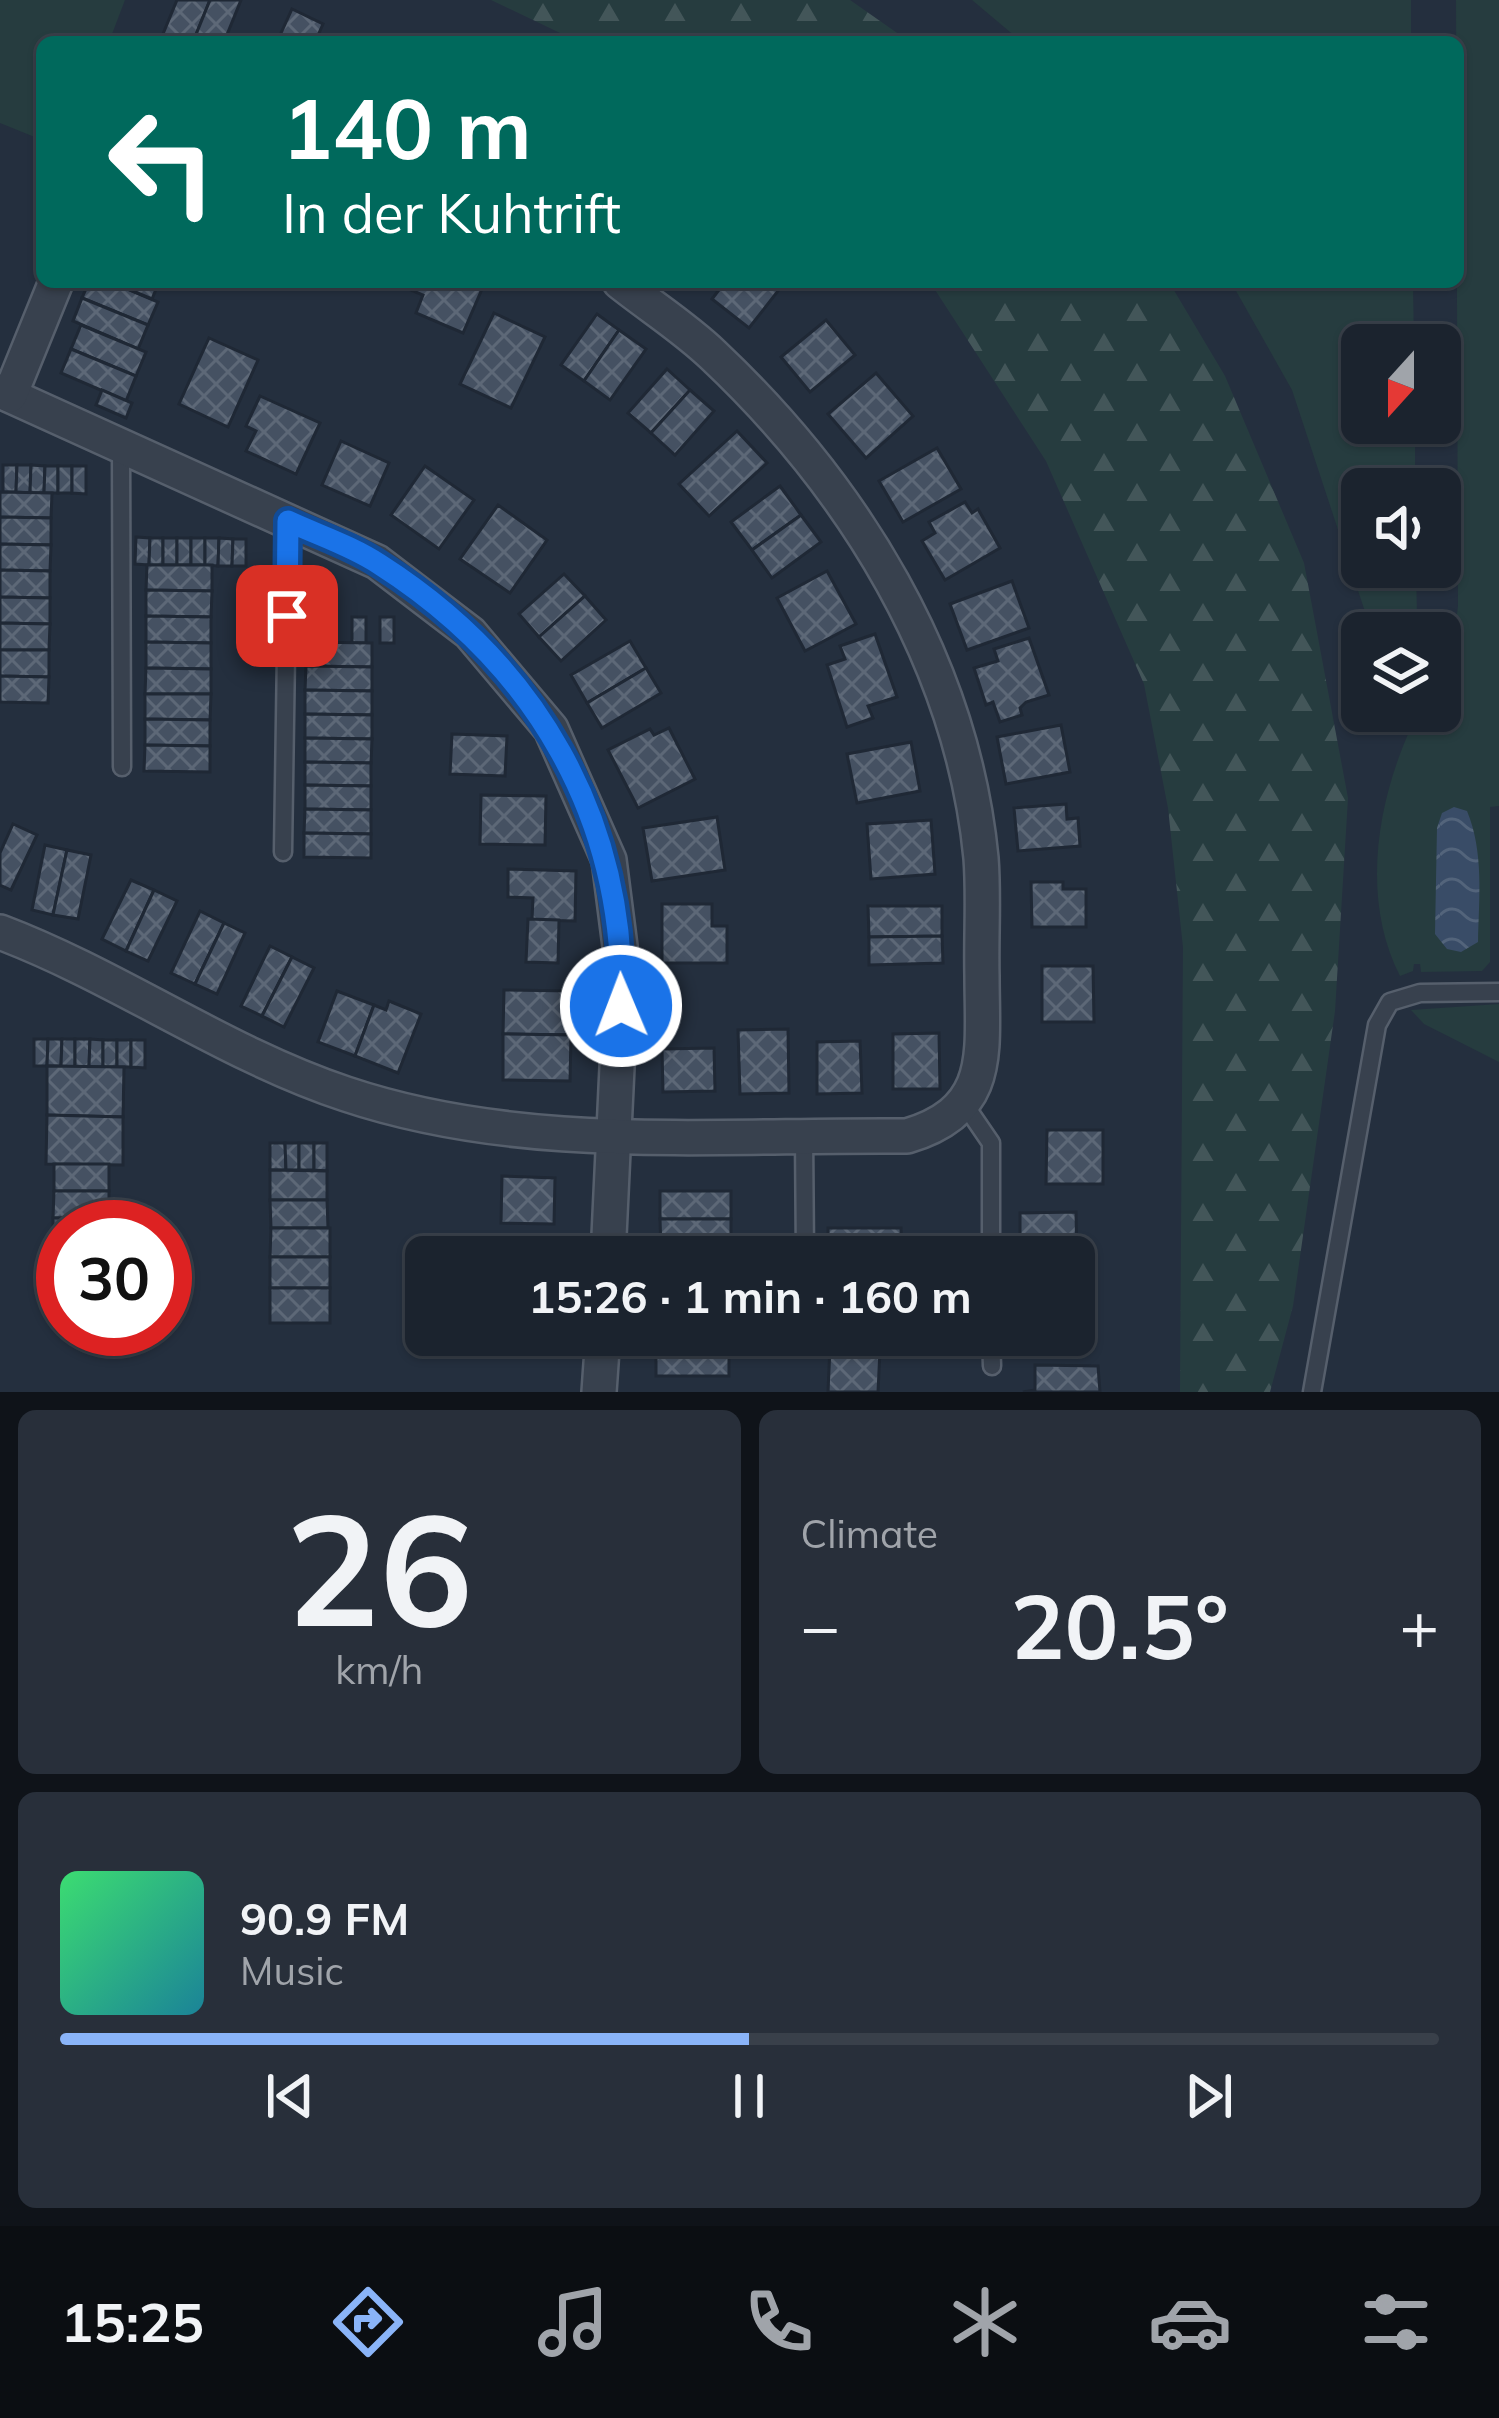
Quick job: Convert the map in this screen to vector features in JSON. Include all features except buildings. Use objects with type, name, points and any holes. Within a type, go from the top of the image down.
[{"type":"street","points":[[53,288],[5,393],[377,562],[470,633],[551,730],[609,860],[622,962],[610,1236]]},
{"type":"street","points":[[0,932],[250,1055],[346,1094],[441,1120],[617,1137],[907,1136],[938,1127],[965,1105],[979,1078],[982,1045],[980,856],[961,758],[933,665],[884,560],[810,458],[711,353],[628,288]]},
{"type":"street","points":[[599,1392],[602,1356]]},
{"type":"lane","points":[[121,446],[122,767]]},
{"type":"lane","points":[[283,852],[288,521]]},
{"type":"lane","points":[[1312,1392],[1377,1024],[1390,1002],[1420,993],[1499,992]]},
{"type":"lane","points":[[965,1105],[991,1143],[991,1236]]},
{"type":"lane","points":[[804,1135],[805,1236]]},
{"type":"lane","points":[[992,1356],[992,1366]]},
{"type":"green space","points":[[0,0],[125,0],[111,36],[36,36],[36,138],[0,123]]},
{"type":"green space","points":[[491,0],[850,0],[901,36],[566,36]]},
{"type":"green space","points":[[972,0],[1411,0],[1411,36],[1015,36]]},
{"type":"green space","points":[[1456,0],[1499,0],[1499,806],[1490,807],[1490,962],[1482,971],[1421,972],[1420,964],[1414,964],[1413,971],[1400,976],[1380,911],[1377,877],[1384,808],[1409,732],[1461,732],[1461,612],[1457,612],[1461,588],[1461,324],[1457,324],[1457,288],[1464,288],[1464,36],[1456,36]]},
{"type":"green space","points":[[934,288],[1173,288],[1225,376],[1304,563],[1348,798],[1335,1011],[1293,1306],[1270,1392],[1180,1392],[1183,947],[1168,808],[1144,684],[1046,461]]},
{"type":"green space","points":[[1234,288],[1413,288],[1414,324],[1341,324],[1341,444],[1415,444],[1415,468],[1341,468],[1341,539],[1292,390]]},
{"type":"green space","points":[[1357,588],[1416,588],[1417,612],[1365,612]]},
{"type":"green space","points":[[1499,1004],[1499,1062],[1424,1024],[1411,1010]]},
{"type":"water","points":[[1454,807],[1467,811],[1479,875],[1478,942],[1461,952],[1447,949],[1435,934],[1437,828],[1442,813]]},
{"type":"route","points":[[287,616],[288,521],[377,562],[470,633],[551,730],[609,860],[622,962],[621,1006]]}]
